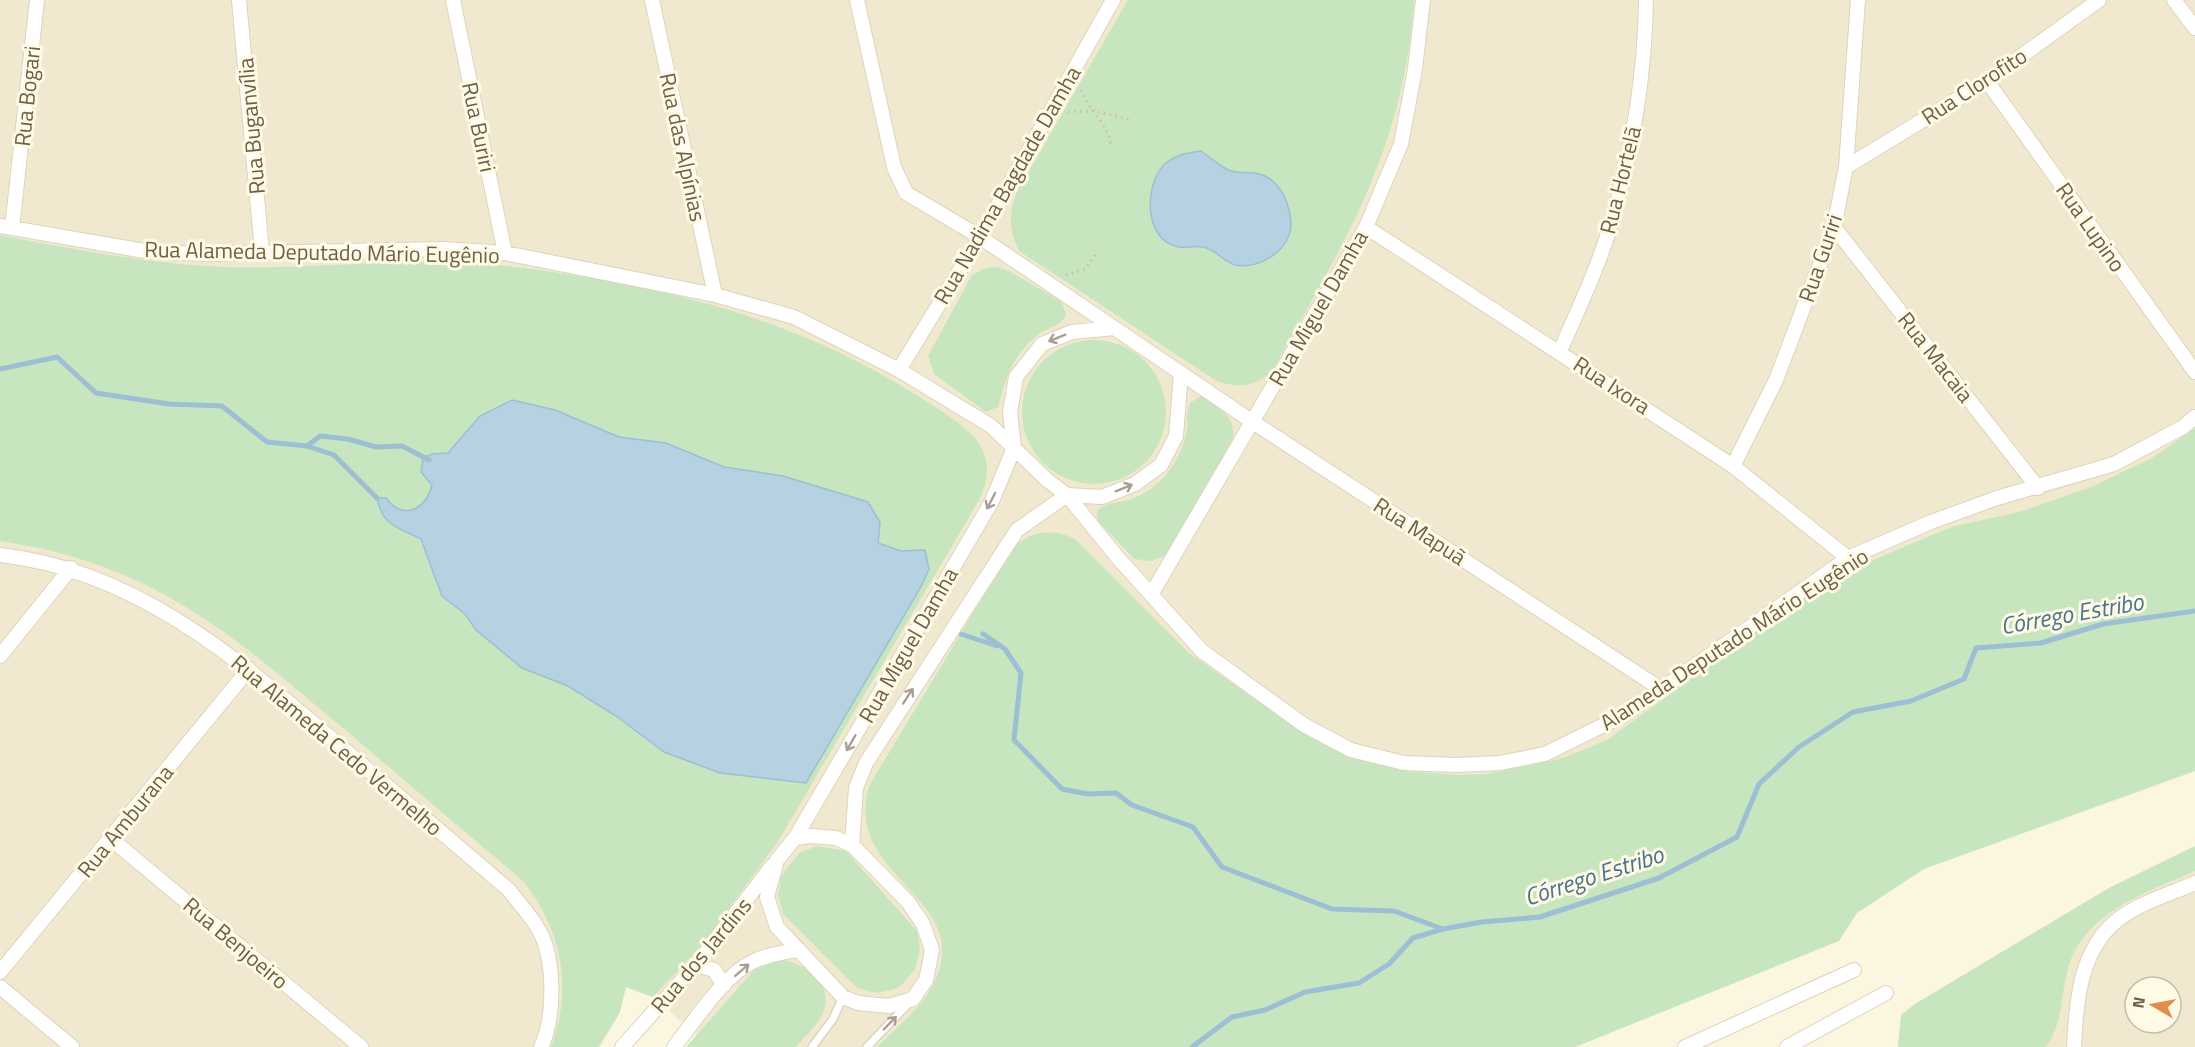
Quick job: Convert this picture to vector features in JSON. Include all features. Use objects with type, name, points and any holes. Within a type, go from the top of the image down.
[{"type":"street","name":"Rua Bogari","points":[[6,227],[37,0]]},
{"type":"street","name":"Rua Buganvília","points":[[239,0],[262,252]]},
{"type":"street","name":"Rua Buriri","points":[[453,0],[505,253]]},
{"type":"street","name":"Rua das Alpínias","points":[[651,0],[715,295]]},
{"type":"street","points":[[857,0],[894,167],[906,193],[980,237],[1181,373],[1176,436],[1161,465],[1135,484],[1102,497],[1067,495],[1014,448],[1010,412],[1016,377],[1042,344],[1072,332],[1114,328]]},
{"type":"street","name":"Rua Nadima Bagdade Damha","points":[[899,369],[980,237],[1113,0]]},
{"type":"street","name":"Rua Miguel Damha","points":[[1152,593],[1366,227],[1401,144],[1415,69],[1423,0]]},
{"type":"street","name":"Rua Hortelã","points":[[1560,351],[1586,292],[1611,225],[1632,139],[1645,56],[1646,0]]},
{"type":"street","name":"Rua Guriri","points":[[1733,465],[1776,380],[1834,227],[1845,167],[1858,0]]},
{"type":"street","name":"Rua Clorofito","points":[[1845,167],[1987,81],[2099,0]]},
{"type":"street","points":[[2174,0],[2195,28]]},
{"type":"street","name":"Rua Lupino","points":[[1987,81],[2195,372]]},
{"type":"street","name":"Rua Alameda Deputado Mário Eugênio","points":[[6,227],[150,252],[442,249],[505,253],[715,295],[794,317],[899,369],[1004,436],[1014,448]]},
{"type":"street","name":"Rua Ixora","points":[[1366,227],[1733,465],[1848,558]]},
{"type":"street","name":"Rua Macaia","points":[[1834,227],[2038,488]]},
{"type":"street","name":"Rua Mapuã","points":[[1181,373],[1661,689]]},
{"type":"street","name":"Alameda Deputado Mário Eugênio","points":[[1067,495],[1118,558],[1202,651],[1304,725],[1351,750],[1404,763],[1456,765],[1500,763],[1545,753],[1626,714],[1848,558],[1931,522],[1997,498],[2038,488],[2114,464],[2183,427],[2195,417]]},
{"type":"street","name":"Rua Miguel Damha","points":[[795,838],[992,501],[1014,448]]},
{"type":"street","name":"Rua Miguel Damha","points":[[852,845],[856,788],[866,763],[1017,530],[1067,495]]},
{"type":"street","name":"Rua Alameda Cedo Vermelho","points":[[0,555],[71,568],[135,596],[202,634],[249,669],[509,890],[540,933],[551,977],[550,1011],[541,1047]]},
{"type":"street","points":[[0,656],[71,568]]},
{"type":"street","name":"Rua Amburana","points":[[0,972],[249,669]]},
{"type":"street","points":[[795,838],[836,838],[852,845],[908,902],[923,924],[932,950],[926,980],[913,999],[890,1006],[858,1003],[843,997],[777,927],[767,897],[777,860],[795,838]]},
{"type":"street","name":"Rua Benjoeiro","points":[[111,839],[361,1047]]},
{"type":"street","name":"Rua dos Jardins","points":[[623,1046],[696,965],[777,860]]},
{"type":"street","points":[[2074,1047],[2075,1015],[2086,963],[2100,937],[2119,918],[2140,906],[2195,883]]},
{"type":"street","points":[[674,1047],[724,985],[750,963],[768,955],[797,950]]},
{"type":"street","points":[[696,965],[714,970],[724,985]]},
{"type":"street","points":[[1685,1047],[1854,970]]},
{"type":"street","points":[[0,987],[72,1047]]},
{"type":"street","points":[[1787,1047],[1886,993]]},
{"type":"lane","points":[[812,1047],[833,1019],[843,997]]},
{"type":"lane","points":[[867,1047],[913,999]]},
{"type":"path","points":[[1069,78],[1080,83],[1084,97],[1107,129],[1111,145]]},
{"type":"path","points":[[1052,108],[1063,113],[1094,111],[1131,120]]},
{"type":"path","points":[[1049,285],[1056,275],[1070,275],[1085,269],[1096,254]]},
{"type":"shaded area","points":[[0,0],[2195,0],[2195,498],[1064,1047],[686,1047],[697,1035],[653,997],[626,987],[620,1012],[599,1047],[0,1047]]},
{"type":"shaded area","points":[[2195,846],[2195,1047],[1898,1047],[1901,1015],[1915,1004],[2109,888]]},
{"type":"green space","points":[[1128,0],[1414,0],[1408,54],[1398,104],[1366,195],[1345,239],[1271,373],[1251,384],[1230,385],[1215,380],[1019,251],[1013,236],[1011,213],[1018,190]]},
{"type":"green space","points":[[0,235],[113,255],[170,263],[227,267],[439,262],[507,266],[618,283],[700,302],[740,313],[816,342],[853,359],[926,401],[968,431],[978,441],[987,467],[985,483],[978,502],[777,843],[702,945],[653,997],[626,987],[620,1012],[599,1047],[551,1047],[558,1025],[561,1003],[560,961],[547,920],[524,882],[264,662],[226,633],[146,585],[103,567],[54,552],[0,541]]},
{"type":"green space","points":[[996,267],[1009,271],[1062,302],[1066,315],[1061,322],[1039,334],[1023,350],[1008,376],[998,407],[986,412],[934,374],[928,356],[972,275],[983,269]]},
{"type":"green space","points":[[1094,340],[1122,345],[1145,361],[1161,384],[1166,412],[1161,440],[1145,463],[1122,479],[1094,484],[1066,479],[1043,463],[1027,440],[1022,412],[1027,384],[1043,361],[1066,345]]},
{"type":"green space","points":[[1201,396],[1221,409],[1230,420],[1233,426],[1232,443],[1165,556],[1151,561],[1134,559],[1098,521],[1097,511],[1104,506],[1142,494],[1160,481],[1180,452],[1187,430],[1190,403]]},
{"type":"green space","points":[[2195,428],[2195,771],[1924,869],[1857,913],[1839,941],[1575,1047],[877,1047],[925,998],[942,959],[939,933],[927,910],[890,868],[874,845],[866,818],[869,786],[1011,550],[1033,535],[1049,532],[1075,539],[1189,653],[1307,735],[1355,757],[1406,771],[1459,775],[1486,774],[1560,759],[1607,740],[1769,622],[1805,598],[1878,558],[1951,527],[2023,511],[2091,487],[2152,458]]},
{"type":"green space","points":[[817,846],[846,851],[917,931],[920,950],[915,969],[903,984],[895,989],[876,993],[857,988],[783,914],[778,895],[781,876],[799,853]]},
{"type":"green space","points":[[2195,846],[2195,871],[2117,908],[2085,935],[2074,953],[2067,973],[2058,1020],[2046,1047],[1898,1047],[1901,1015],[1915,1004],[2109,888]]},
{"type":"green space","points":[[778,960],[797,964],[806,969],[821,983],[825,992],[826,1002],[821,1017],[796,1047],[686,1047],[754,970]]},
{"type":"water","points":[[1201,151],[1227,170],[1263,175],[1280,189],[1289,209],[1290,233],[1280,250],[1272,256],[1254,264],[1235,265],[1207,248],[1177,247],[1160,236],[1151,215],[1151,191],[1155,180],[1160,170],[1171,159]]},
{"type":"water","points":[[512,400],[555,410],[619,437],[666,443],[724,467],[783,476],[868,502],[880,522],[878,543],[901,551],[925,550],[929,569],[922,585],[806,783],[720,773],[664,752],[616,716],[568,686],[522,668],[476,630],[465,614],[442,596],[421,539],[387,520],[379,507],[377,498],[386,498],[393,505],[406,511],[419,506],[425,501],[432,485],[421,472],[423,458],[432,454],[448,453],[480,416]]},
{"type":"waterway","points":[[0,369],[57,357],[96,393],[169,404],[222,406],[267,442],[307,446],[334,455],[377,498]]},
{"type":"waterway","points":[[307,446],[320,436],[348,439],[376,447],[402,446],[429,460]]},
{"type":"waterway","name":"Córrego Estribo","points":[[1192,1047],[1232,1017],[1265,1010],[1305,992],[1359,983],[1389,964],[1413,938],[1443,929],[1482,922],[1540,917],[1659,878],[1737,837],[1759,784],[1799,747],[1853,712],[1911,701],[1964,679],[1976,648],[2041,643],[2103,624],[2195,611]]},
{"type":"waterway","points":[[961,634],[997,646]]},
{"type":"waterway","points":[[983,634],[1005,649],[1021,673],[1014,740],[1062,789],[1088,794],[1116,793],[1132,805],[1193,827],[1222,867],[1332,909],[1394,911],[1443,929]]}]
